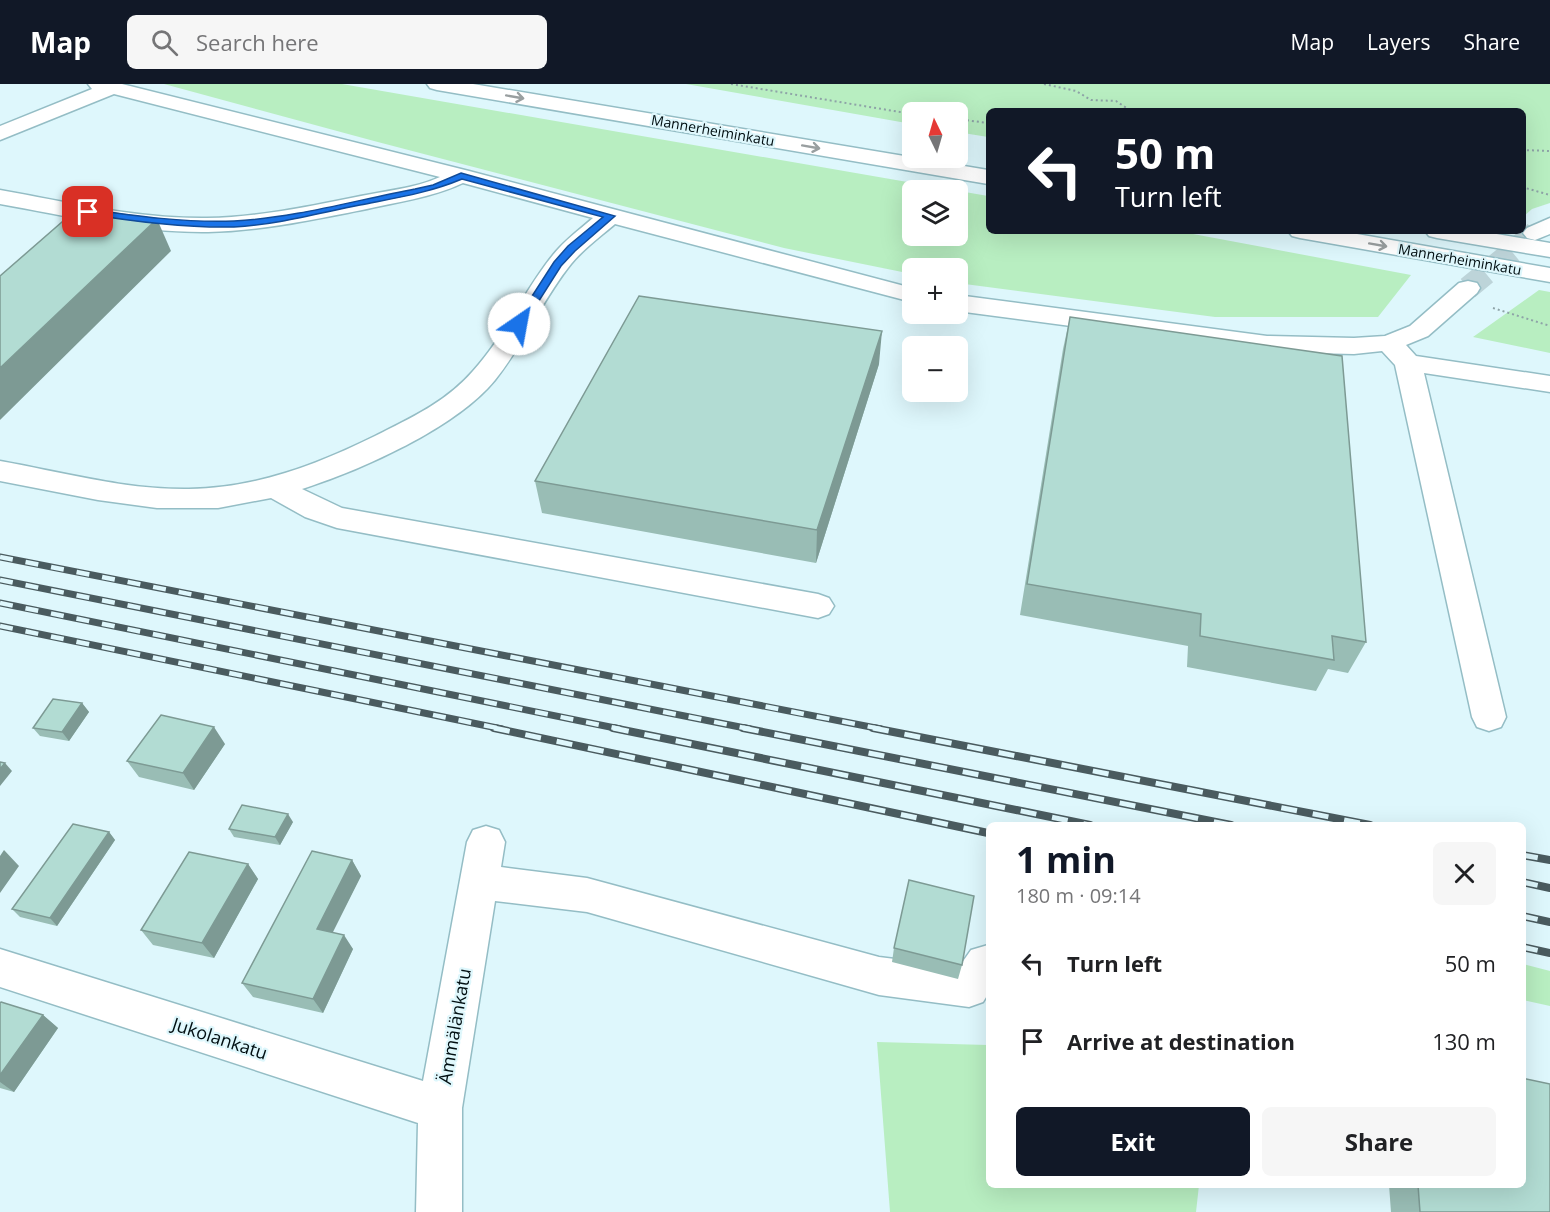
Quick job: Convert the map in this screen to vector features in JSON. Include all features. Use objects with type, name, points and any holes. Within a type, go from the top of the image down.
[{"type":"main road","name":"Mannerheiminkatu","points":[[437,84],[986,177]]},
{"type":"main road","name":"Mannerheiminkatu","points":[[548,84],[902,143]]},
{"type":"main road","points":[[0,134],[104,86],[461,176],[902,292]]},
{"type":"main road","points":[[968,154],[986,158]]},
{"type":"main road","points":[[0,197],[133,219],[234,224],[280,218],[415,192],[436,187],[461,176]]},
{"type":"main road","points":[[0,471],[157,498],[200,499],[276,488],[356,458],[442,412],[471,391],[493,363],[558,264],[610,216]]},
{"type":"main road","name":"Mannerheiminkatu","points":[[1317,234],[1550,275]]},
{"type":"main road","name":"Mannerheiminkatu","points":[[1502,234],[1545,236]]},
{"type":"main road","points":[[1398,353],[1419,331],[1468,288]]},
{"type":"main road","points":[[968,304],[1267,344],[1353,346],[1550,384]]},
{"type":"main road","points":[[1398,353],[1489,717]]},
{"type":"main road","points":[[276,488],[337,518],[818,606]]},
{"type":"main road","name":"Ämmälänkatu","points":[[440,1212],[440,1108],[486,842]]},
{"type":"main road","points":[[479,882],[587,895],[879,976],[969,988],[986,963]]},
{"type":"main road","name":"Jukolankatu","points":[[0,968],[440,1108]]},
{"type":"path","points":[[730,84],[902,112]]},
{"type":"path","points":[[1044,84],[1076,91],[1091,100],[1116,101],[1126,108]]},
{"type":"path","points":[[968,120],[986,123]]},
{"type":"path","points":[[1526,150],[1550,152]]},
{"type":"path","points":[[1526,188],[1550,195]]},
{"type":"path","points":[[1498,302],[1491,308],[1550,326]]},
{"type":"green space","points":[[164,84],[342,84],[902,181],[902,246],[968,246],[968,193],[986,196],[986,234],[1193,234],[1411,275],[1378,317],[1215,317],[968,284],[968,258],[902,258],[902,272],[784,248]]},
{"type":"green space","points":[[686,84],[1550,84],[1550,203],[1532,209],[1526,214],[1526,108],[986,108],[986,137],[968,134],[968,102],[902,102],[902,122]]},
{"type":"green space","points":[[1539,290],[1550,292],[1550,353],[1473,337]]},
{"type":"green space","points":[[1526,965],[1550,971],[1550,1006],[1526,1001]]},
{"type":"green space","points":[[877,1042],[986,1045],[986,1188],[1199,1188],[1196,1212],[890,1212]]},
{"type":"building","points":[[78,208],[157,219],[0,368],[0,276]]},
{"type":"building","points":[[639,296],[882,331],[817,530],[535,481]]},
{"type":"building","points":[[1070,317],[1342,356],[1366,642],[1332,636],[1334,660],[1200,636],[1201,614],[1027,584]]},
{"type":"building","points":[[53,699],[82,703],[62,732],[33,728]]},
{"type":"building","points":[[161,715],[214,727],[183,773],[127,761]]},
{"type":"building","points":[[242,805],[288,814],[275,837],[229,829]]},
{"type":"building","points":[[73,824],[109,832],[50,918],[12,909]]},
{"type":"building","points":[[312,851],[352,860],[317,929],[344,935],[313,999],[242,983]]},
{"type":"building","points":[[189,852],[248,864],[202,943],[141,930]]},
{"type":"building","points":[[909,880],[974,896],[962,965],[894,948]]},
{"type":"building","points":[[0,1003],[43,1015],[0,1075]]},
{"type":"building","points":[[1526,1079],[1550,1084],[1550,1212],[1420,1212],[1418,1188],[1526,1188]]},
{"type":"tunnel","points":[[1468,288],[1535,233]]},
{"type":"railway","points":[[0,557],[881,729]]},
{"type":"railway","points":[[0,580],[750,729]]},
{"type":"railway","points":[[0,603],[620,729]]},
{"type":"railway","points":[[0,626],[502,729]]},
{"type":"railway","points":[[494,728],[986,833]]},
{"type":"railway","points":[[613,728],[1075,822]]},
{"type":"railway","points":[[743,728],[1216,822]]},
{"type":"railway","points":[[873,728],[1355,822]]},
{"type":"railway","points":[[1526,856],[1550,860]]},
{"type":"railway","points":[[1526,883],[1550,888]]},
{"type":"railway","points":[[1526,917],[1550,922]]},
{"type":"railway","points":[[1526,948],[1550,953]]},
{"type":"route","points":[[88,212],[133,219],[234,224],[280,218],[415,192],[436,187],[461,176],[610,216],[558,264],[519,324]]}]
